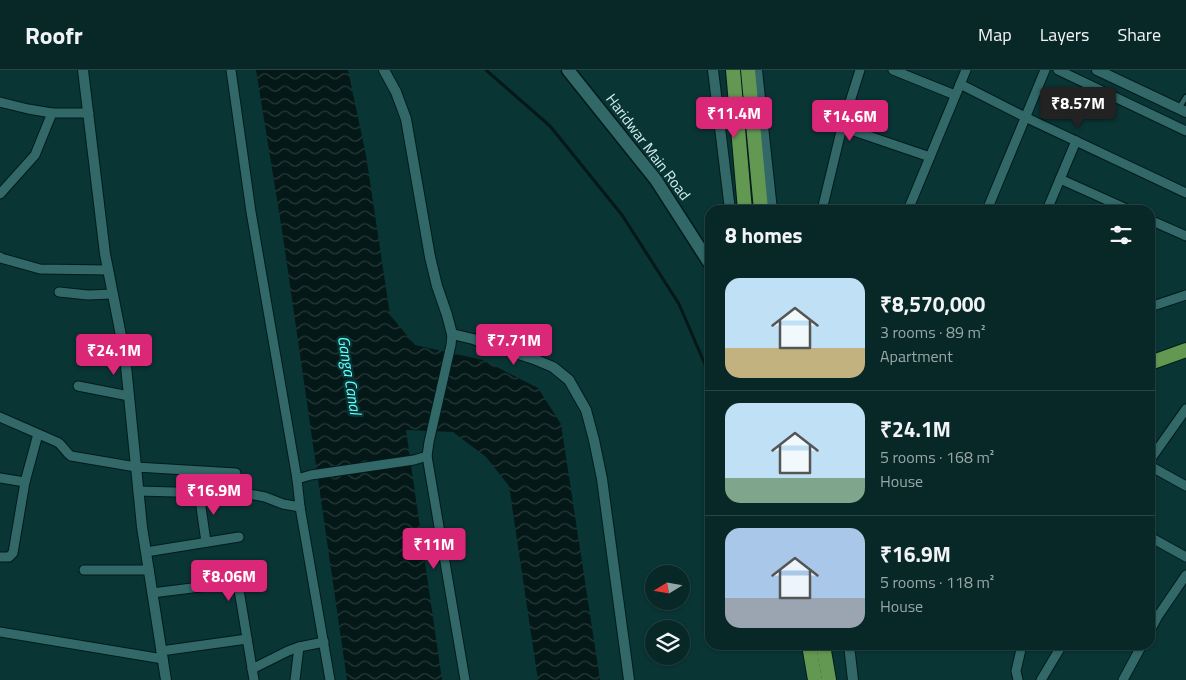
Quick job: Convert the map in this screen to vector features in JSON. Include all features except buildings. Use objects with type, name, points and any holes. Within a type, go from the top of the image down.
[{"type":"highway","points":[[733,70],[745,205]]},
{"type":"highway","points":[[748,70],[761,205]]},
{"type":"highway","points":[[1155,361],[1186,350]]},
{"type":"highway","points":[[810,650],[814,680]]},
{"type":"highway","points":[[824,650],[829,680]]},
{"type":"main road","name":"Haridwar Main Road","points":[[568,70],[656,180],[705,256]]},
{"type":"main road","name":"Haridwar Main Road","points":[[699,247],[705,261]]},
{"type":"street","points":[[83,70],[105,254],[125,356],[138,491],[166,680]]},
{"type":"street","points":[[232,70],[251,212],[330,680]]},
{"type":"street","points":[[384,70],[399,98],[406,119],[436,286],[452,334],[427,456],[464,680]]},
{"type":"street","points":[[713,70],[729,205]]},
{"type":"street","points":[[757,70],[771,205]]},
{"type":"street","points":[[823,205],[842,127],[860,70]]},
{"type":"street","points":[[893,70],[956,96]]},
{"type":"street","points":[[910,205],[966,70]]},
{"type":"street","points":[[989,205],[1045,70]]},
{"type":"street","points":[[1058,70],[1186,131]]},
{"type":"street","points":[[1104,71],[1183,110]]},
{"type":"street","points":[[960,84],[1186,193]]},
{"type":"street","points":[[0,102],[52,113],[89,112]]},
{"type":"street","points":[[0,194],[35,155],[52,113]]},
{"type":"street","points":[[842,127],[930,157]]},
{"type":"street","points":[[1049,205],[1076,141]]},
{"type":"street","points":[[1060,178],[1106,205]]},
{"type":"street","points":[[1155,222],[1186,236]]},
{"type":"street","points":[[0,259],[40,269],[108,270]]},
{"type":"street","points":[[59,292],[88,295],[113,294]]},
{"type":"street","points":[[1155,305],[1186,295]]},
{"type":"street","points":[[452,334],[554,366],[569,380],[586,410],[602,479],[630,680]]},
{"type":"street","points":[[78,386],[129,396]]},
{"type":"street","points":[[1155,453],[1184,415]]},
{"type":"street","points":[[0,417],[61,444],[71,456],[136,467],[236,473]]},
{"type":"street","points":[[0,557],[10,557],[13,553],[25,482],[38,434]]},
{"type":"street","points":[[297,479],[414,460],[427,456]]},
{"type":"street","points":[[1155,469],[1186,486]]},
{"type":"street","points":[[0,478],[25,482]]},
{"type":"street","points":[[138,491],[257,496],[300,508]]},
{"type":"street","points":[[199,493],[206,542]]},
{"type":"street","points":[[146,552],[239,537]]},
{"type":"street","points":[[1155,540],[1186,557]]},
{"type":"street","points":[[84,570],[149,570]]},
{"type":"street","points":[[1155,622],[1185,580]]},
{"type":"street","points":[[152,593],[236,584],[239,590],[254,680]]},
{"type":"street","points":[[0,632],[162,655],[247,639]]},
{"type":"street","points":[[252,669],[288,651],[324,642]]},
{"type":"street","points":[[295,680],[299,647]]},
{"type":"street","points":[[850,650],[854,680]]},
{"type":"street","points":[[1018,680],[1016,671],[1021,650]]},
{"type":"street","points":[[1041,680],[1059,650]]},
{"type":"street","points":[[1122,680],[1139,650]]},
{"type":"lane","points":[[1183,110],[1186,97]]},
{"type":"water","name":"Ganga Canal","points":[[256,70],[348,70],[366,155],[390,315],[415,345],[483,360],[538,388],[561,424],[600,680],[538,680],[509,486],[486,457],[453,432],[406,430],[442,680],[347,680],[283,237]]},
{"type":"waterway","points":[[486,70],[550,126],[622,215],[679,304],[705,364]]}]
